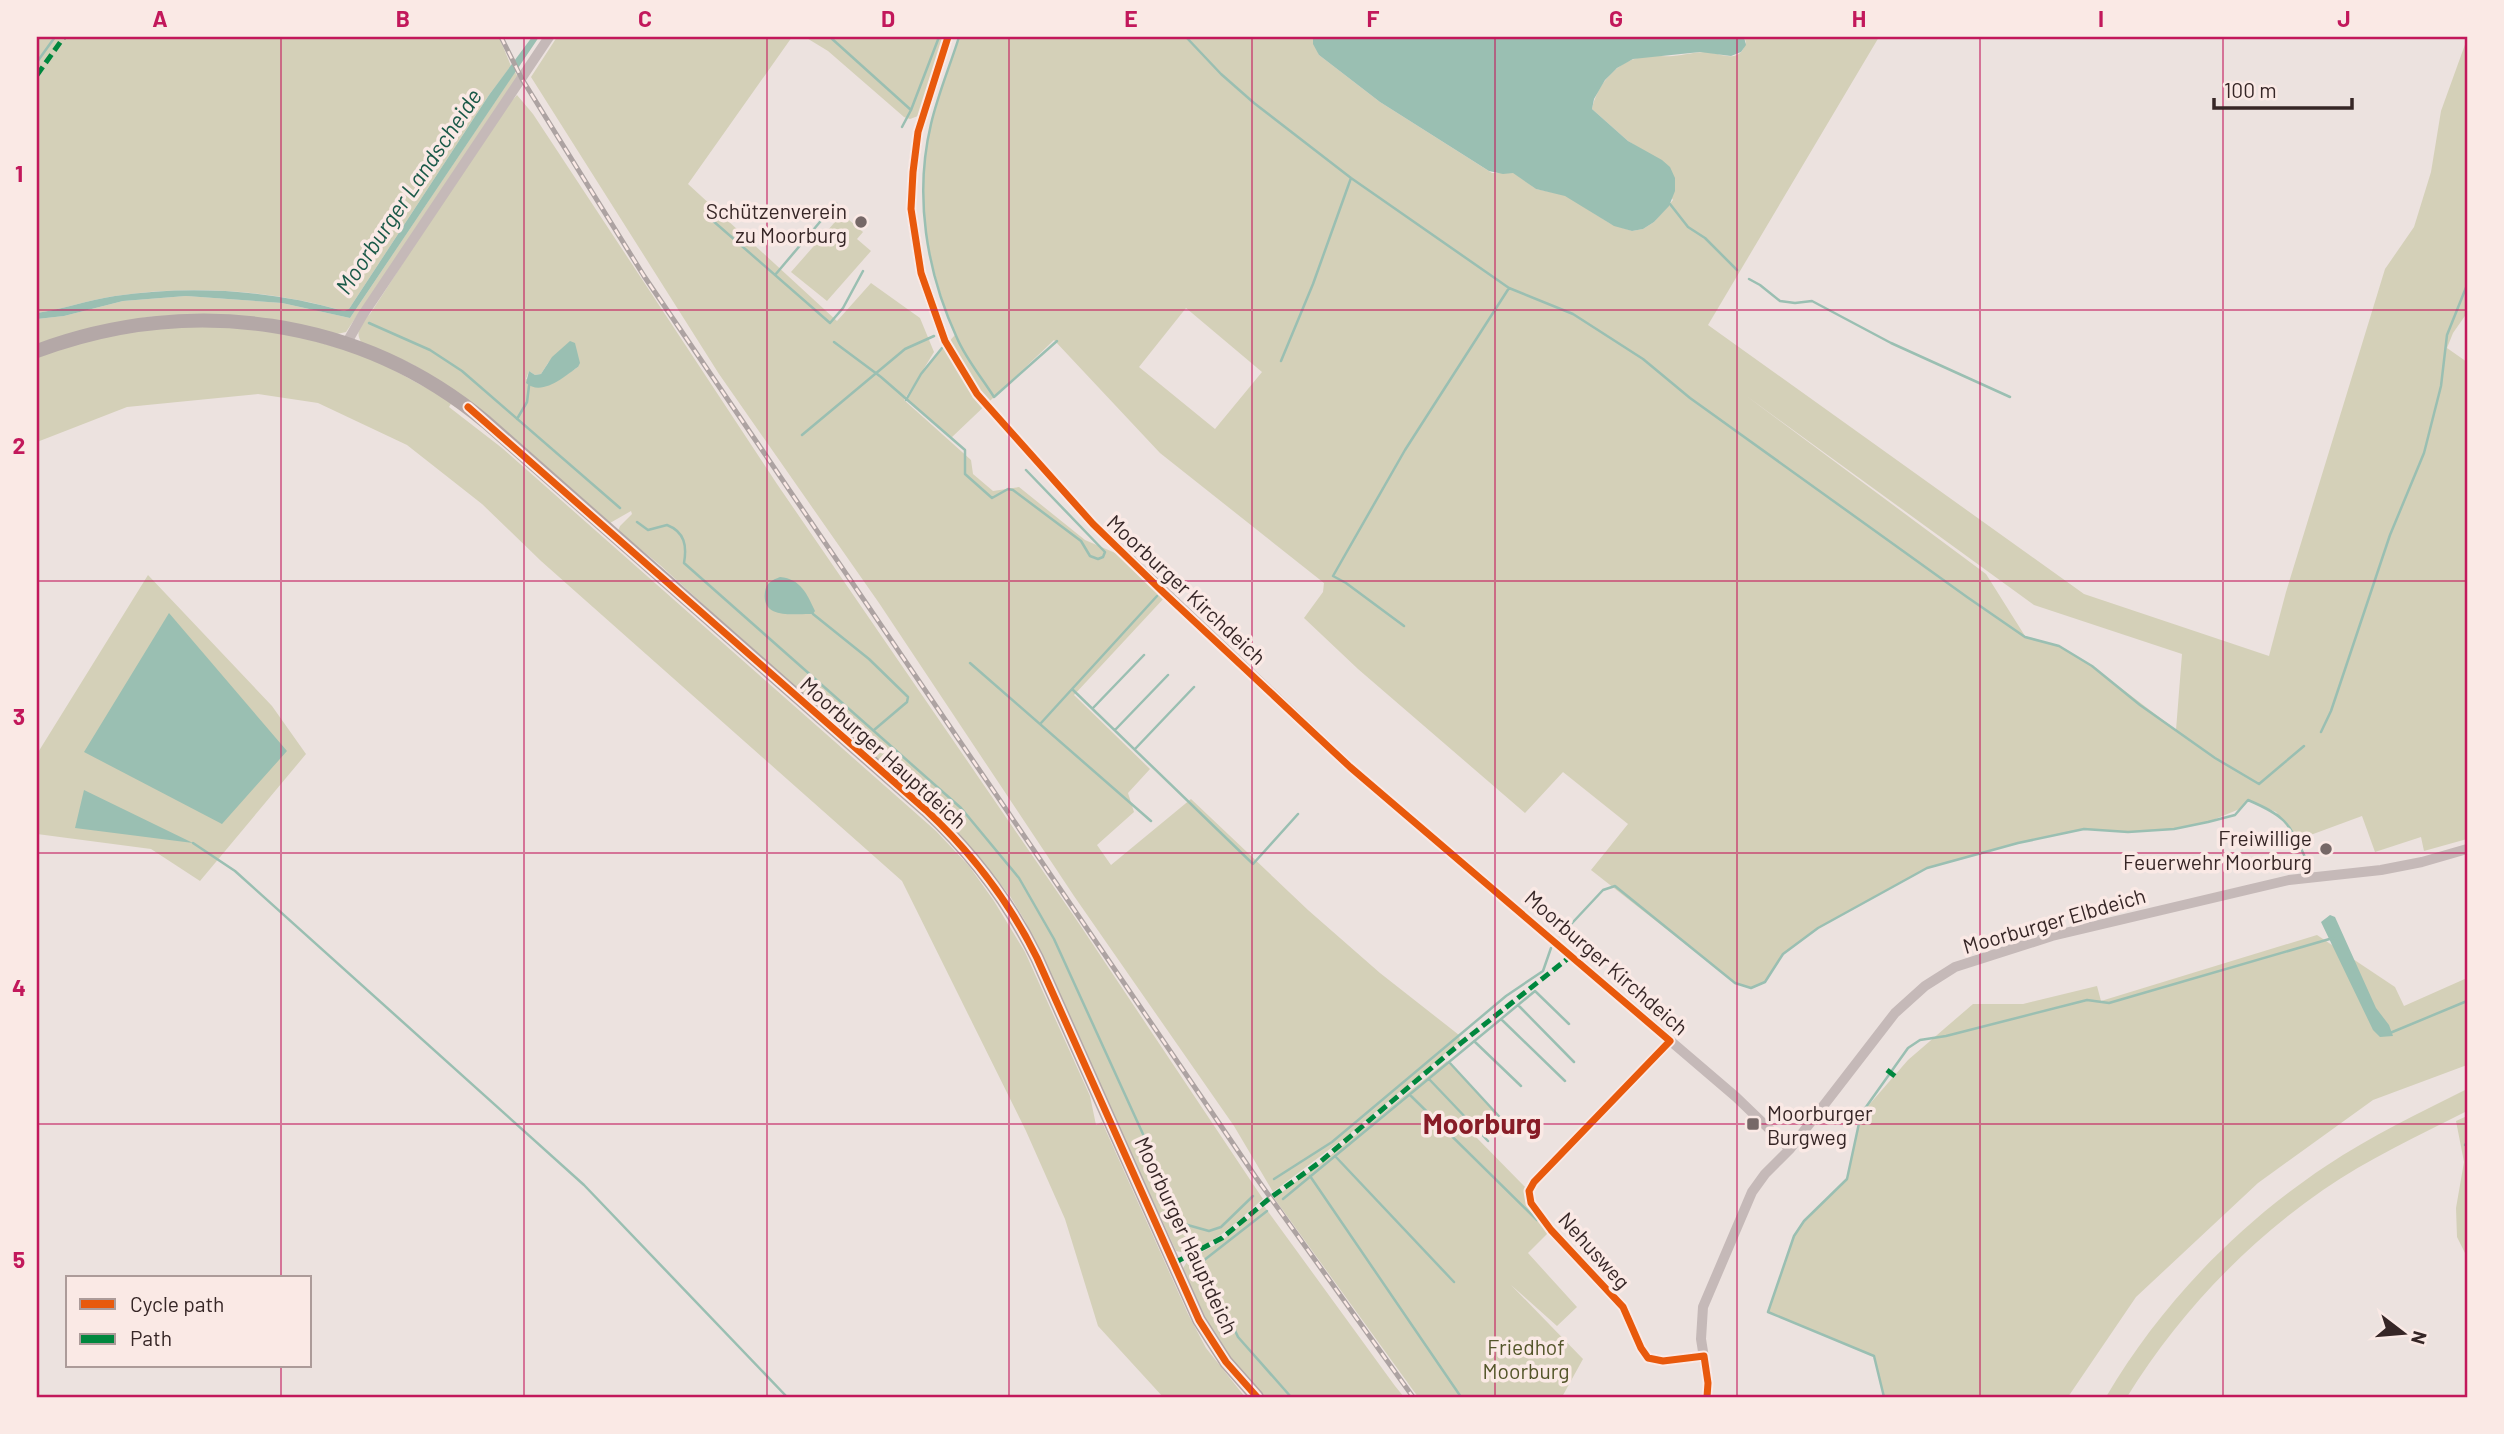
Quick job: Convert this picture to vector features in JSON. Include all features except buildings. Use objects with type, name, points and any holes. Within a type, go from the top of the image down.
[{"type":"main road","name":"Moorburger Hauptdeich","points":[[37,351],[120,327],[186,320],[285,328],[346,344],[405,367],[468,407],[926,810],[974,860],[1006,903],[1037,958],[1199,1320],[1226,1362],[1257,1397]]},
{"type":"street","points":[[346,344],[549,37]]},
{"type":"street","name":"Moorburger Kirchdeich","points":[[948,37],[918,132],[911,209],[921,273],[945,341],[977,394],[1093,524],[1350,767],[1736,1097],[1790,1149]]},
{"type":"street","name":"Moorburger Elbdeich","points":[[1706,1397],[1708,1383],[1701,1339],[1703,1307],[1752,1192],[1765,1174],[1790,1149],[1895,1013],[1925,986],[1955,967],[2041,939],[2226,893],[2289,880],[2381,870],[2467,849]]},
{"type":"street","name":"Nehusweg","points":[[1670,1041],[1534,1182],[1529,1191],[1531,1203],[1551,1230],[1623,1307],[1648,1358],[1663,1360],[1704,1356]]},
{"type":"green space","points":[[37,37],[499,37],[511,66],[489,95],[349,309],[344,311],[259,294],[173,290],[115,296],[37,313]]},
{"type":"green space","points":[[557,37],[792,37],[688,184],[837,321],[871,283],[920,318],[934,352],[923,370],[955,335],[931,257],[926,231],[923,179],[931,124],[959,37],[1313,37],[1319,55],[1380,102],[1492,173],[1513,172],[1536,189],[1565,195],[1611,224],[1632,231],[1643,229],[1654,222],[1673,200],[1644,151],[1628,141],[1592,109],[1598,91],[1616,69],[1645,56],[1705,52],[1733,56],[1743,49],[1746,42],[1744,37],[1879,37],[1708,325],[2084,594],[2269,656],[2385,269],[2414,227],[2431,172],[2441,111],[2467,39],[2467,313],[2453,333],[2447,348],[2467,362],[2467,839],[2424,851],[2421,837],[2375,852],[2362,816],[2297,840],[2276,812],[2249,800],[2242,808],[2208,822],[2174,829],[2128,832],[2084,829],[2018,843],[1927,868],[1818,928],[1783,954],[1765,982],[1751,988],[1735,983],[1591,870],[1628,824],[1563,772],[1525,813],[1358,669],[1304,618],[1323,592],[1324,583],[1160,453],[1054,340],[951,438],[907,400],[917,380],[904,400],[971,460],[973,474],[993,491],[1019,487],[1085,540],[1120,555],[1165,597],[1074,695],[1150,769],[1128,793],[1134,812],[1097,845],[1111,865],[1191,799],[1308,910],[1380,973],[1459,1035],[1460,1041],[1347,1136],[1273,1192],[1234,1126],[1074,896],[879,603],[719,374],[531,77]],"holes":[[[1186,308],[1262,372],[1215,429],[1139,367]],[[1745,395],[2034,605],[2182,654],[2176,730],[2092,666],[2059,646],[2025,636],[1986,574]]]},
{"type":"green space","points":[[805,37],[944,37],[918,116],[910,119],[904,117],[828,51]]},
{"type":"green space","points":[[515,72],[518,77],[346,332],[337,334],[286,322],[220,315],[181,315],[147,317],[37,345],[37,319],[64,316],[123,301],[186,296],[282,303],[350,318]]},
{"type":"green space","points":[[517,95],[533,114],[777,484],[1080,925],[1263,1199],[1222,1234],[1197,1249],[1176,1251],[1025,921],[1010,896],[973,850],[660,565],[618,531],[632,514],[631,511],[610,523],[437,379],[412,364],[362,343],[359,335],[361,324],[498,116]],"holes":[[[564,347],[577,356],[578,367],[557,381],[526,379],[529,371],[535,375],[541,374]]]},
{"type":"green space","points":[[842,214],[863,232],[857,239],[871,251],[827,301],[791,272]]},
{"type":"green space","points":[[185,325],[280,331],[370,357],[452,402],[449,407],[502,448],[936,831],[969,866],[1025,952],[1090,1096],[1096,1125],[1102,1122],[1188,1314],[1206,1348],[1245,1397],[1163,1397],[1098,1326],[1065,1219],[1026,1131],[902,881],[541,561],[482,504],[407,445],[318,403],[258,394],[127,407],[37,442],[37,356],[95,337]]},
{"type":"green space","points":[[148,575],[272,706],[306,754],[200,881],[151,849],[37,834],[37,754]]},
{"type":"green space","points":[[2317,935],[2395,987],[2404,1006],[2467,978],[2467,1065],[2373,1100],[2258,1183],[2136,1297],[2068,1397],[1884,1397],[1874,1356],[1768,1312],[1794,1236],[1804,1221],[1847,1179],[1861,1114],[1908,1060],[1973,1004],[2023,1004],[2097,986],[2101,1001]]},
{"type":"green space","name":"Friedhof Moorburg","points":[[1447,1061],[1495,1112],[1473,1134],[1529,1191],[1551,1230],[1528,1253],[1577,1307],[1557,1326],[1511,1285],[1583,1359],[1562,1397],[1418,1397],[1274,1198]]},
{"type":"green space","points":[[2467,1089],[2467,1111],[2393,1148],[2340,1179],[2266,1234],[2239,1258],[2190,1310],[2127,1397],[2106,1397],[2127,1363],[2176,1299],[2203,1269],[2262,1214],[2343,1155]]},
{"type":"green space","points":[[2467,1116],[2467,1257],[2457,1237],[2456,1208],[2464,1162],[2456,1121]]},
{"type":"green space","points":[[1264,1206],[1404,1397],[1265,1397],[1236,1366],[1211,1331],[1183,1268],[1189,1259],[1219,1243]]},
{"type":"shaded area","points":[[532,37],[539,37],[350,318],[282,303],[186,296],[123,301],[64,316],[37,319],[37,313],[105,298],[202,290],[259,294],[344,311],[349,309],[489,95]]},
{"type":"shaded area","points":[[1313,37],[1744,37],[1746,45],[1741,52],[1731,56],[1700,52],[1633,59],[1617,68],[1605,80],[1594,99],[1592,109],[1628,141],[1662,160],[1670,167],[1675,178],[1675,191],[1669,206],[1654,222],[1643,229],[1632,231],[1614,226],[1565,196],[1536,189],[1513,173],[1489,171],[1380,102],[1319,55],[1313,44]]},
{"type":"shaded area","points":[[570,341],[575,343],[580,363],[578,367],[546,386],[532,387],[526,383],[529,371],[535,375],[541,374],[552,357]]},
{"type":"shaded area","points":[[780,577],[793,581],[802,588],[815,611],[813,614],[782,614],[769,608],[765,601],[767,586]]},
{"type":"shaded area","points":[[169,613],[287,751],[222,824],[84,752]]},
{"type":"shaded area","points":[[84,790],[193,843],[75,828]]},
{"type":"shaded area","points":[[2330,915],[2335,917],[2376,1008],[2389,1025],[2393,1036],[2380,1037],[2373,1030],[2321,922]]},
{"type":"waterway","points":[[37,62],[55,37]]},
{"type":"waterway","points":[[830,37],[911,110],[939,37]]},
{"type":"waterway","points":[[959,37],[931,124],[926,151],[926,232],[937,286],[961,346],[994,397],[1057,341]]},
{"type":"waterway","points":[[1186,37],[1221,74],[1254,103],[1351,178],[1509,288],[1573,314],[1643,359],[1690,398],[1967,597],[2025,637],[2059,646],[2092,666],[2140,705],[2215,758],[2259,784],[2304,746]]},
{"type":"waterway","points":[[902,127],[911,110]]},
{"type":"waterway","points":[[1281,361],[1313,284],[1351,178]]},
{"type":"waterway","points":[[775,275],[836,203]]},
{"type":"waterway","points":[[1670,204],[1688,227],[1705,238],[1737,270]]},
{"type":"waterway","points":[[712,220],[830,323],[843,308],[863,271]]},
{"type":"waterway","points":[[1749,279],[1780,301],[1812,301],[1891,343],[2010,397]]},
{"type":"waterway","points":[[2321,732],[2331,711],[2390,535],[2424,453],[2441,386],[2447,335],[2467,285]]},
{"type":"waterway","points":[[1404,626],[1333,576],[1405,450],[1509,288]]},
{"type":"waterway","points":[[369,323],[430,350],[462,371],[620,508]]},
{"type":"waterway","points":[[802,435],[905,349],[934,336]]},
{"type":"waterway","points":[[834,342],[881,377],[965,450],[965,474],[992,498],[1008,489],[1013,490],[1081,541],[1090,556],[1098,559],[1103,557],[1105,552],[1026,470]]},
{"type":"waterway","points":[[906,400],[921,374],[942,348]]},
{"type":"waterway","points":[[517,419],[527,402],[529,386]]},
{"type":"waterway","points":[[637,522],[648,530],[667,525],[678,532],[685,545],[684,563],[961,808],[1019,878],[1054,939],[1184,1224],[1209,1231],[1221,1227],[1253,1196]]},
{"type":"waterway","points":[[1041,723],[1157,596]]},
{"type":"waterway","points":[[813,614],[869,659],[908,697],[907,702],[874,730]]},
{"type":"waterway","points":[[1093,708],[1144,655]]},
{"type":"waterway","points":[[970,663],[1151,821]]},
{"type":"waterway","points":[[1115,730],[1168,675]]},
{"type":"waterway","points":[[1135,749],[1194,687]]},
{"type":"waterway","points":[[1072,689],[1253,864],[1298,814]]},
{"type":"waterway","points":[[1560,936],[1603,890],[1615,886],[1735,983],[1751,988],[1765,982],[1783,954],[1818,928],[1927,868],[2018,843],[2084,829],[2128,832],[2174,829],[2235,815],[2248,800],[2284,821],[2305,857]]},
{"type":"waterway","points":[[193,843],[235,871],[584,1185],[787,1397]]},
{"type":"waterway","points":[[1884,1397],[1874,1356],[1768,1312],[1794,1236],[1804,1221],[1847,1179],[1861,1114],[1908,1048],[1920,1040],[1946,1036],[2087,1000],[2109,1003],[2333,938]]},
{"type":"waterway","points":[[1274,1179],[1332,1142],[1506,996],[1543,971],[1551,948]]},
{"type":"waterway","points":[[1283,1199],[1535,991],[1569,1024]]},
{"type":"waterway","points":[[2390,1033],[2467,1001]]},
{"type":"waterway","points":[[1518,1005],[1574,1062]]},
{"type":"waterway","points":[[1501,1019],[1565,1081]]},
{"type":"waterway","points":[[1474,1041],[1521,1086]]},
{"type":"waterway","points":[[1449,1062],[1507,1125]]},
{"type":"waterway","points":[[1429,1079],[1488,1141]]},
{"type":"waterway","points":[[1410,1095],[1537,1220]]},
{"type":"waterway","points":[[1335,1156],[1454,1282]]},
{"type":"waterway","points":[[1310,1176],[1461,1397]]},
{"type":"waterway","points":[[1267,1211],[1203,1261],[1238,1337],[1291,1397]]},
{"type":"railway","points":[[501,37],[522,79],[644,276],[1255,1176],[1413,1397]]},
{"type":"marked path","points":[[37,75],[64,37]]},
{"type":"marked path","points":[[1174,1263],[1222,1238],[1270,1198],[1320,1162],[1461,1043],[1571,956]]},
{"type":"marked path","points":[[1887,1070],[1896,1077]]},
{"type":"cycle path","points":[[948,37],[918,132],[911,209],[921,273],[945,341],[977,394],[1093,524],[1164,593],[1350,767],[1670,1041],[1534,1182],[1529,1191],[1531,1203],[1551,1230],[1623,1307],[1648,1358],[1663,1361],[1704,1356],[1707,1397]]},
{"type":"cycle path","points":[[468,407],[926,810],[974,861],[1002,897],[1037,958],[1199,1320],[1226,1362],[1257,1397]]},
{"type":"place","name":"Schützenverein zu Moorburg","points":[[861,222]]},
{"type":"place","name":"Freiwillige Feuerwehr Moorburg","points":[[2326,849]]},
{"type":"place","name":"Moorburger Burgweg","points":[[1753,1124]]},
{"type":"district","name":"Moorburg","points":[[1482,1123]]},
{"type":"water label","name":"Moorburger Landscheide","points":[[408,191]]}]
